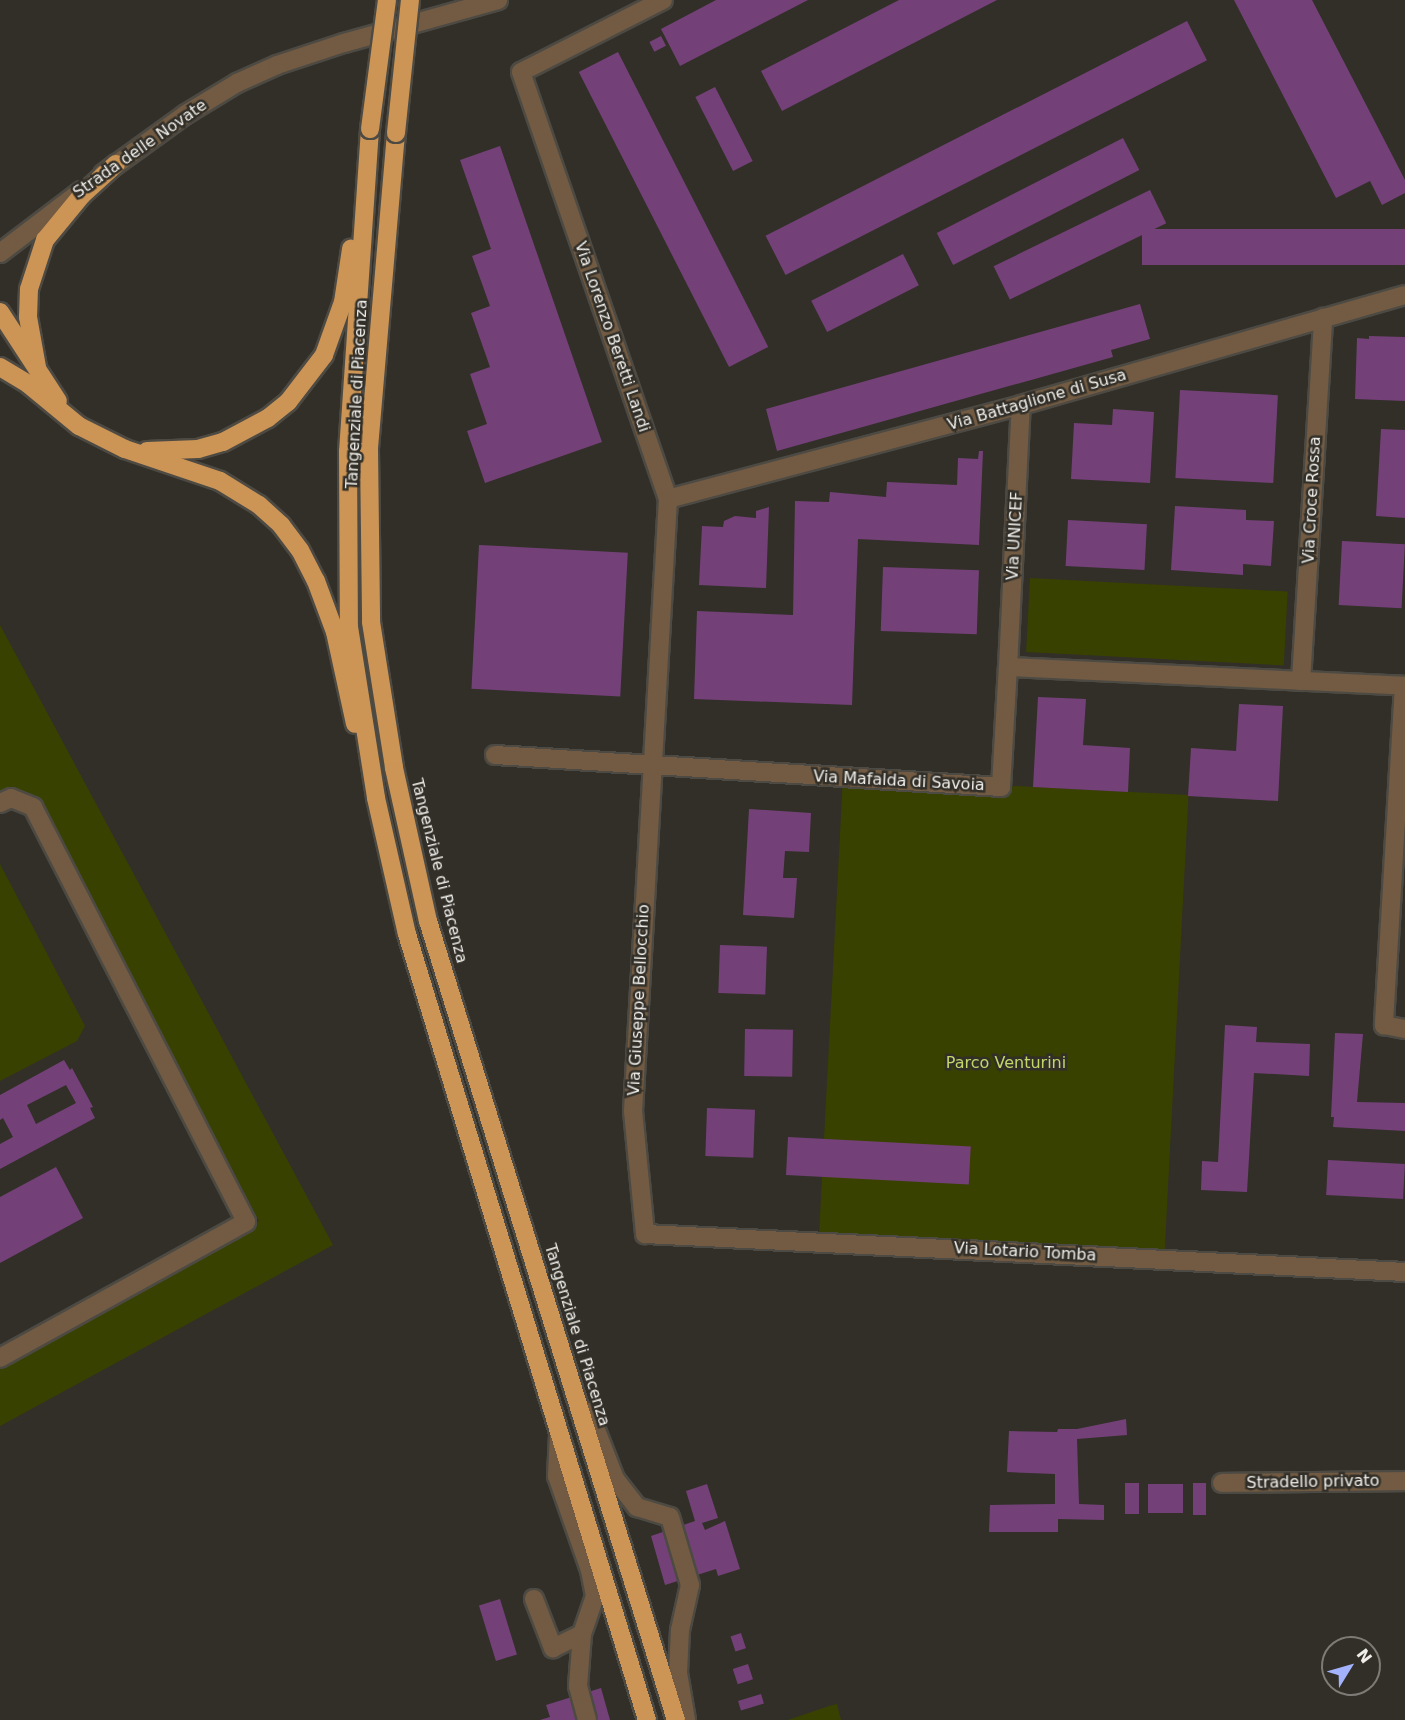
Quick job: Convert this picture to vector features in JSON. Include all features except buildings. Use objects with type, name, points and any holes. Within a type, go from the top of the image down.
[{"type":"highway","name":"Tangenziale di Piacenza","points":[[387,0],[370,129],[348,452],[349,627],[376,798],[407,934],[647,1720]]},
{"type":"highway","name":"Tangenziale di Piacenza","points":[[410,0],[396,133],[369,450],[371,622],[394,768],[428,921],[676,1720]]},
{"type":"highway","points":[[125,449],[164,452],[198,449],[223,442],[268,418],[288,402],[306,381],[324,355],[343,302],[370,129]]},
{"type":"highway","points":[[36,367],[28,317],[29,289],[45,240],[81,195],[116,164]]},
{"type":"highway","points":[[0,312],[54,395],[79,426]]},
{"type":"highway","points":[[0,367],[28,384],[79,426],[125,449],[220,481],[259,505],[281,525],[300,550],[316,581],[335,632],[347,697],[376,798]]},
{"type":"street","name":"Strada delle Novate","points":[[0,253],[116,164],[186,114],[237,83],[277,65],[344,43],[498,0]]},
{"type":"street","name":"Via Lorenzo Beretti Landi","points":[[652,765],[668,500],[521,72],[663,0]]},
{"type":"street","name":"Via Battaglione di Susa","points":[[668,500],[1021,405],[1405,295]]},
{"type":"street","name":"Via Croce Rossa","points":[[1301,681],[1323,318]]},
{"type":"street","name":"Via UNICEF","points":[[1008,667],[1021,405]]},
{"type":"street","points":[[1008,667],[1405,686],[1398,911],[1384,1026],[1405,1029]]},
{"type":"street","name":"Via Mafalda di Savoia","points":[[495,755],[1001,787],[1008,667]]},
{"type":"street","name":"Via Giuseppe Bellocchio","points":[[645,1234],[633,1111],[652,765]]},
{"type":"street","points":[[0,803],[11,798],[33,807],[246,1222],[0,1358]]},
{"type":"street","name":"Via Lotario Tomba","points":[[645,1234],[1405,1272]]},
{"type":"street","points":[[543,1292],[557,1309],[593,1426],[615,1479],[638,1507],[670,1517],[690,1586],[680,1630],[678,1674],[686,1720]]},
{"type":"street","points":[[560,1430],[557,1476],[590,1570],[595,1596],[582,1634],[578,1686],[587,1720]]},
{"type":"street","name":"Stradello privato","points":[[1222,1483],[1405,1481]]},
{"type":"street","points":[[534,1599],[553,1648],[582,1634]]},
{"type":"green space","points":[[1030,578],[1288,592],[1284,665],[1026,652]]},
{"type":"green space","points":[[0,625],[333,1245],[0,1426],[0,1368],[259,1221],[39,800],[5,790],[0,792]]},
{"type":"green space","name":"Parco Venturini","points":[[843,777],[1189,795],[1164,1260],[819,1242]]},
{"type":"green space","points":[[0,864],[85,1026],[77,1041],[0,1081]]},
{"type":"green space","points":[[837,1704],[841,1720],[788,1720],[829,1706]]}]
